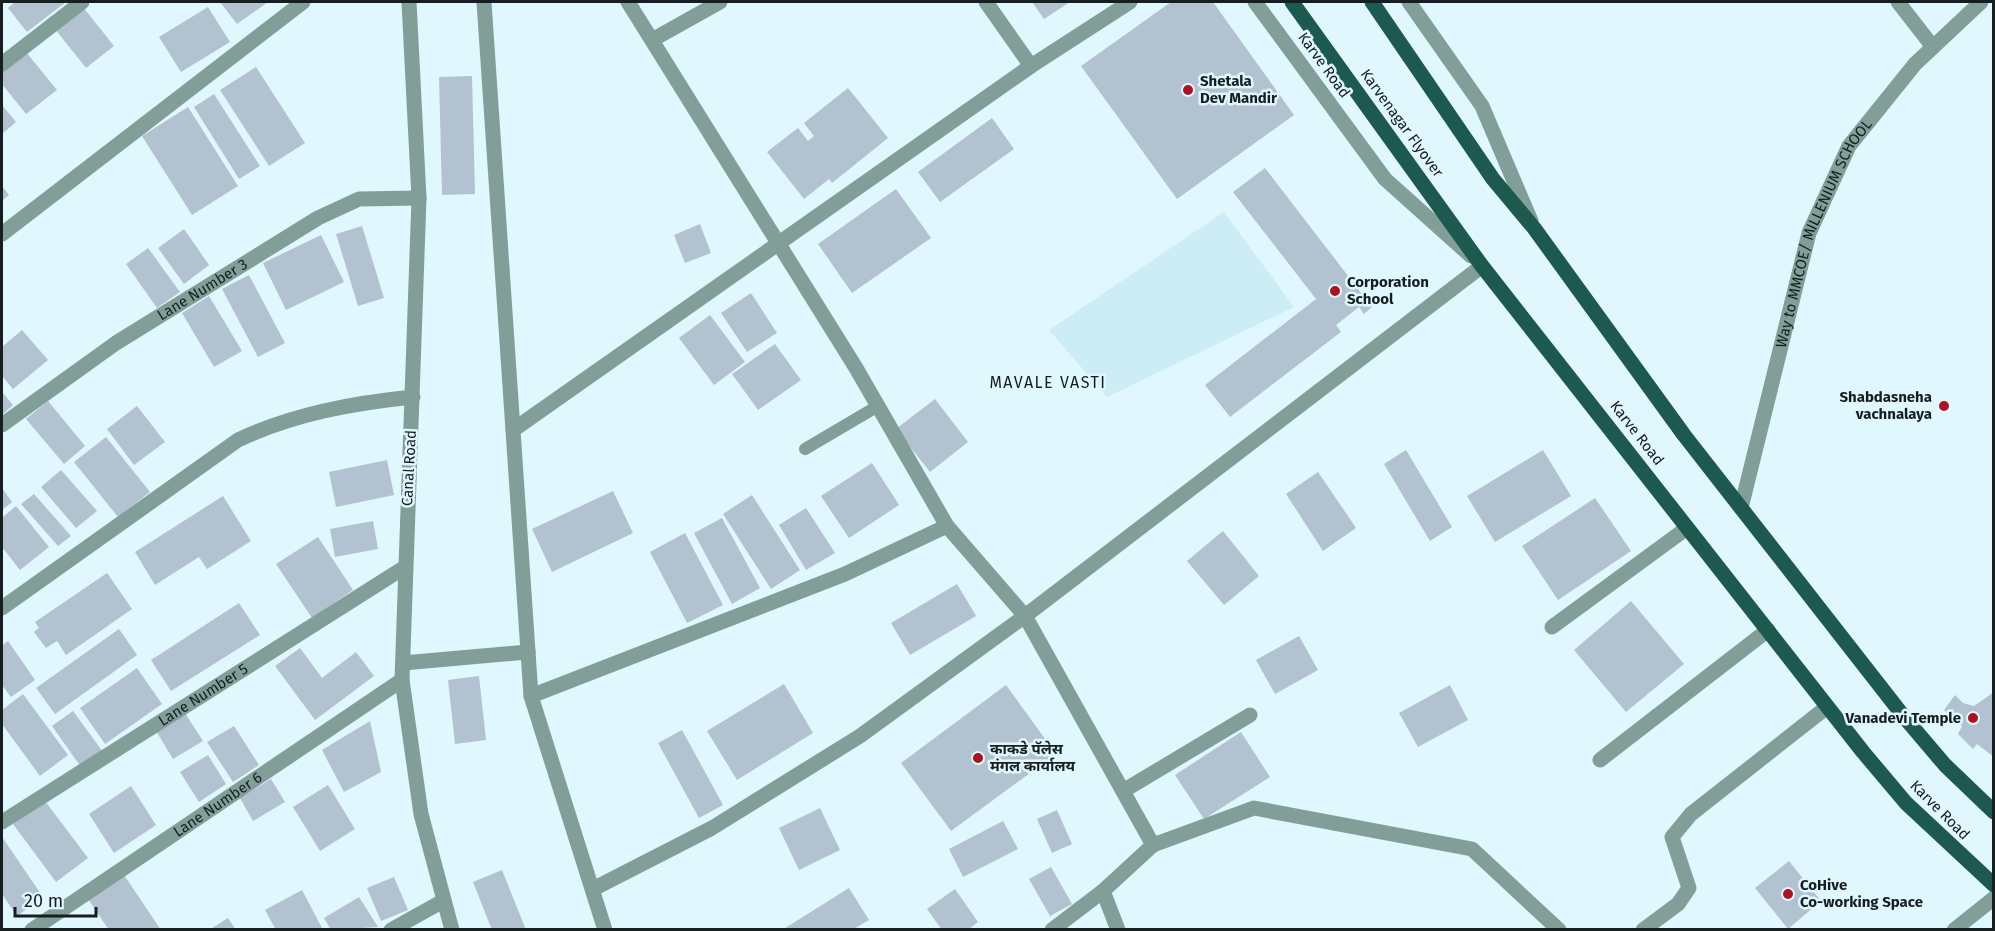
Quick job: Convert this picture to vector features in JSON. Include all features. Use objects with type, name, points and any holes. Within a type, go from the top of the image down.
[{"type":"main road","name":"Karvenagar Flyover","points":[[1292,2],[1482,266]]},
{"type":"main road","points":[[1372,2],[1493,179],[1534,228],[1677,425],[1905,718],[1946,765],[1994,812]]},
{"type":"main road","name":"Karve Road","points":[[1482,266],[1827,706],[1906,803],[1994,885]]},
{"type":"street","points":[[2,64],[82,2]]},
{"type":"street","points":[[2,234],[303,2]]},
{"type":"street","name":"Canal Road","points":[[409,2],[419,198],[402,680],[421,814],[452,930]]},
{"type":"street","points":[[484,2],[531,696],[604,929]]},
{"type":"street","points":[[628,2],[878,406],[947,526],[1025,616],[1153,845]]},
{"type":"street","points":[[652,40],[720,2]]},
{"type":"street","points":[[986,2],[1031,66]]},
{"type":"street","points":[[513,430],[1031,66],[1131,2]]},
{"type":"street","name":"Karve Road","points":[[1255,2],[1385,179],[1482,266]]},
{"type":"street","points":[[1409,2],[1482,106],[1534,228]]},
{"type":"street","points":[[1898,2],[1933,47]]},
{"type":"street","name":"Way to MMCOE/ MILLENIUM SCHOOL","points":[[1741,508],[1809,233],[1849,146],[1915,64],[1981,2]]},
{"type":"street","name":"Lane Number 3","points":[[2,425],[116,343],[318,218],[359,199],[419,198]]},
{"type":"street","points":[[592,890],[712,828],[860,736],[1025,616],[1482,266]]},
{"type":"street","points":[[2,608],[238,440],[265,428],[356,402],[413,397]]},
{"type":"street","points":[[531,696],[845,573],[947,526]]},
{"type":"street","points":[[1552,627],[1688,528]]},
{"type":"street","name":"Lane Number 5","points":[[2,822],[405,567]]},
{"type":"street","points":[[1600,760],[1768,630]]},
{"type":"street","points":[[403,663],[528,652]]},
{"type":"street","name":"Lane Number 6","points":[[33,930],[402,680]]},
{"type":"street","points":[[1643,930],[1678,904],[1689,888],[1672,837],[1690,814],[1827,706]]},
{"type":"street","points":[[1124,792],[1250,715]]},
{"type":"street","points":[[1052,930],[1103,891],[1153,845],[1254,808],[1472,849],[1559,930]]},
{"type":"street","points":[[1103,891],[1118,930]]},
{"type":"street","points":[[1954,930],[1994,898]]},
{"type":"street","points":[[391,930],[444,901]]},
{"type":"lane","points":[[805,449],[878,406]]},
{"type":"shaded area","points":[[1224,212],[1294,307],[1107,397],[1049,330]]},
{"type":"building","points":[[15,2],[66,2],[27,32],[8,8]]},
{"type":"building","points":[[220,2],[268,2],[237,24]]},
{"type":"building","points":[[1032,2],[1070,2],[1044,19]]},
{"type":"building","name":"Shetala Dev Mandir","points":[[1171,2],[1213,2],[1294,115],[1177,199],[1081,66]]},
{"type":"building","points":[[83,7],[114,46],[86,68],[55,29]]},
{"type":"building","points":[[208,7],[230,42],[181,72],[159,37]]},
{"type":"building","points":[[26,52],[57,90],[26,114],[2,84],[2,71]]},
{"type":"building","points":[[256,67],[305,143],[269,166],[220,90]]},
{"type":"building","points":[[472,76],[475,194],[442,195],[439,77]]},
{"type":"building","points":[[848,88],[888,138],[832,183],[829,179],[804,199],[767,152],[798,128],[808,141],[814,136],[804,123]]},
{"type":"building","points":[[214,94],[260,166],[239,179],[194,107]]},
{"type":"building","points":[[2,105],[16,122],[2,134]]},
{"type":"building","points":[[188,107],[238,186],[192,215],[142,136]]},
{"type":"building","points":[[992,118],[1014,149],[940,202],[918,172]]},
{"type":"building","name":"Corporation School","points":[[1265,168],[1372,307],[1364,314],[1359,307],[1336,325],[1341,332],[1230,417],[1205,385],[1316,299],[1233,192]]},
{"type":"building","points":[[2,186],[9,195],[2,201]]},
{"type":"building","points":[[896,189],[931,238],[852,293],[818,244]]},
{"type":"building","points":[[700,224],[711,253],[685,263],[674,235]]},
{"type":"building","points":[[362,226],[384,298],[358,306],[336,234]]},
{"type":"building","points":[[184,229],[209,265],[184,284],[158,248]]},
{"type":"building","points":[[321,235],[344,282],[286,310],[263,263]]},
{"type":"building","points":[[148,248],[180,292],[157,308],[126,264]]},
{"type":"building","points":[[249,275],[285,343],[258,357],[222,289]]},
{"type":"building","points":[[751,293],[777,333],[747,352],[721,313]]},
{"type":"building","points":[[209,296],[242,351],[214,367],[182,313]]},
{"type":"building","points":[[710,315],[745,362],[714,385],[679,338]]},
{"type":"building","points":[[22,330],[48,360],[13,389],[2,376],[2,347]]},
{"type":"building","points":[[775,344],[801,380],[758,410],[732,374]]},
{"type":"building","points":[[2,392],[13,405],[2,415]]},
{"type":"building","points":[[935,399],[968,442],[930,472],[896,429]]},
{"type":"building","points":[[48,401],[85,446],[64,464],[26,419]]},
{"type":"building","points":[[137,406],[165,442],[134,465],[107,429]]},
{"type":"building","points":[[106,437],[150,492],[118,517],[74,462]]},
{"type":"building","points":[[1406,450],[1452,527],[1430,541],[1384,464]]},
{"type":"building","points":[[1543,450],[1571,496],[1495,542],[1467,496]]},
{"type":"building","points":[[387,460],[394,495],[336,507],[329,472]]},
{"type":"building","points":[[872,463],[899,505],[849,538],[821,496]]},
{"type":"building","points":[[61,470],[97,511],[76,528],[41,487]]},
{"type":"building","points":[[1318,472],[1356,528],[1323,551],[1286,494]]},
{"type":"building","points":[[2,488],[12,502],[2,510]]},
{"type":"building","points":[[613,491],[633,533],[552,572],[532,529]]},
{"type":"building","points":[[34,494],[71,536],[58,546],[21,504]]},
{"type":"building","points":[[752,495],[800,570],[771,589],[723,514]]},
{"type":"building","points":[[223,496],[251,541],[207,569],[199,557],[155,585],[135,552]]},
{"type":"building","points":[[1595,498],[1631,551],[1558,600],[1522,546]]},
{"type":"building","points":[[16,506],[49,547],[20,570],[2,547],[2,518]]},
{"type":"building","points":[[806,508],[835,553],[806,570],[779,525]]},
{"type":"building","points":[[722,518],[760,588],[732,604],[694,533]]},
{"type":"building","points":[[373,521],[378,549],[335,557],[330,529]]},
{"type":"building","points":[[1223,531],[1259,576],[1224,605],[1187,561]]},
{"type":"building","points":[[685,533],[723,605],[687,623],[650,552]]},
{"type":"building","points":[[318,537],[353,590],[312,618],[276,564]]},
{"type":"building","points":[[107,573],[132,609],[66,655],[57,641],[46,648],[34,632],[39,628],[35,622]]},
{"type":"building","points":[[957,584],[976,616],[910,655],[891,623]]},
{"type":"building","points":[[1631,601],[1684,664],[1626,712],[1574,650]]},
{"type":"building","points":[[239,603],[260,635],[171,691],[151,660]]},
{"type":"building","points":[[119,629],[137,655],[55,714],[36,688]]},
{"type":"building","points":[[1299,636],[1318,670],[1275,694],[1256,660]]},
{"type":"building","points":[[8,641],[35,680],[11,697],[2,685],[2,646]]},
{"type":"building","points":[[300,648],[322,678],[356,652],[374,676],[315,720],[275,666]]},
{"type":"building","points":[[137,668],[162,704],[105,744],[80,708]]},
{"type":"building","points":[[479,676],[486,740],[455,744],[448,680]]},
{"type":"building","points":[[784,684],[813,733],[737,780],[707,731]]},
{"type":"building","name":"काकडे पॅलेस मंगल कार्यालय","points":[[1006,685],[1056,754],[951,831],[901,763]]},
{"type":"building","points":[[1450,685],[1468,720],[1418,747],[1399,713]]},
{"type":"building","name":"Vanadevi Temple","points":[[1994,692],[1994,757],[1977,744],[1973,749],[1958,734],[1962,726],[1944,710],[1955,695],[1963,703],[1974,706]]},
{"type":"building","points":[[23,694],[68,755],[40,776],[2,724],[2,710]]},
{"type":"building","points":[[73,711],[103,752],[81,767],[52,726]]},
{"type":"building","points":[[185,713],[203,741],[173,759],[156,731]]},
{"type":"building","points":[[370,721],[381,772],[344,792],[322,750]]},
{"type":"building","points":[[234,726],[259,765],[233,782],[207,742]]},
{"type":"building","points":[[682,730],[723,805],[699,818],[658,743]]},
{"type":"building","points":[[1241,732],[1270,777],[1204,819],[1175,775]]},
{"type":"building","points":[[208,755],[226,784],[199,802],[180,772]]},
{"type":"building","points":[[271,779],[285,802],[253,821],[240,798]]},
{"type":"building","points":[[328,785],[355,829],[320,851],[293,807]]},
{"type":"building","points":[[131,786],[156,825],[114,853],[89,814]]},
{"type":"building","points":[[45,801],[88,858],[56,882],[13,824]]},
{"type":"building","points":[[820,808],[840,850],[799,870],[779,828]]},
{"type":"building","points":[[1057,810],[1072,844],[1052,853],[1037,819]]},
{"type":"building","points":[[1003,821],[1018,849],[963,877],[949,849]]},
{"type":"building","points":[[2,837],[43,897],[17,916],[2,894]]},
{"type":"building","name":"CoHive Co-working Space","points":[[1789,861],[1821,901],[1788,929],[1755,888]]},
{"type":"building","points":[[1051,867],[1072,904],[1050,916],[1029,879]]},
{"type":"building","points":[[502,870],[526,930],[492,930],[473,882]]},
{"type":"building","points":[[124,875],[161,930],[109,930],[88,899]]},
{"type":"building","points":[[394,877],[408,910],[381,921],[367,888]]},
{"type":"building","points":[[849,888],[869,920],[852,930],[782,930]]},
{"type":"building","points":[[955,889],[978,922],[968,930],[942,930],[927,909]]},
{"type":"building","points":[[302,890],[323,930],[276,930],[265,910]]},
{"type":"building","points":[[359,897],[378,927],[331,930],[324,918]]},
{"type":"building","points":[[228,918],[236,930],[209,930]]},
{"type":"place","name":"Shetala Dev Mandir","points":[[1188,90]]},
{"type":"place","name":"Corporation School","points":[[1335,291]]},
{"type":"place","name":"Shabdasneha vachnalaya","points":[[1944,406]]},
{"type":"place","name":"Vanadevi Temple","points":[[1973,718]]},
{"type":"place","name":"काकडे पॅलेस मंगल कार्यालय","points":[[978,758]]},
{"type":"place","name":"CoHive Co-working Space","points":[[1788,894]]},
{"type":"district","name":"MAVALE VASTI","points":[[1048,382]]}]
